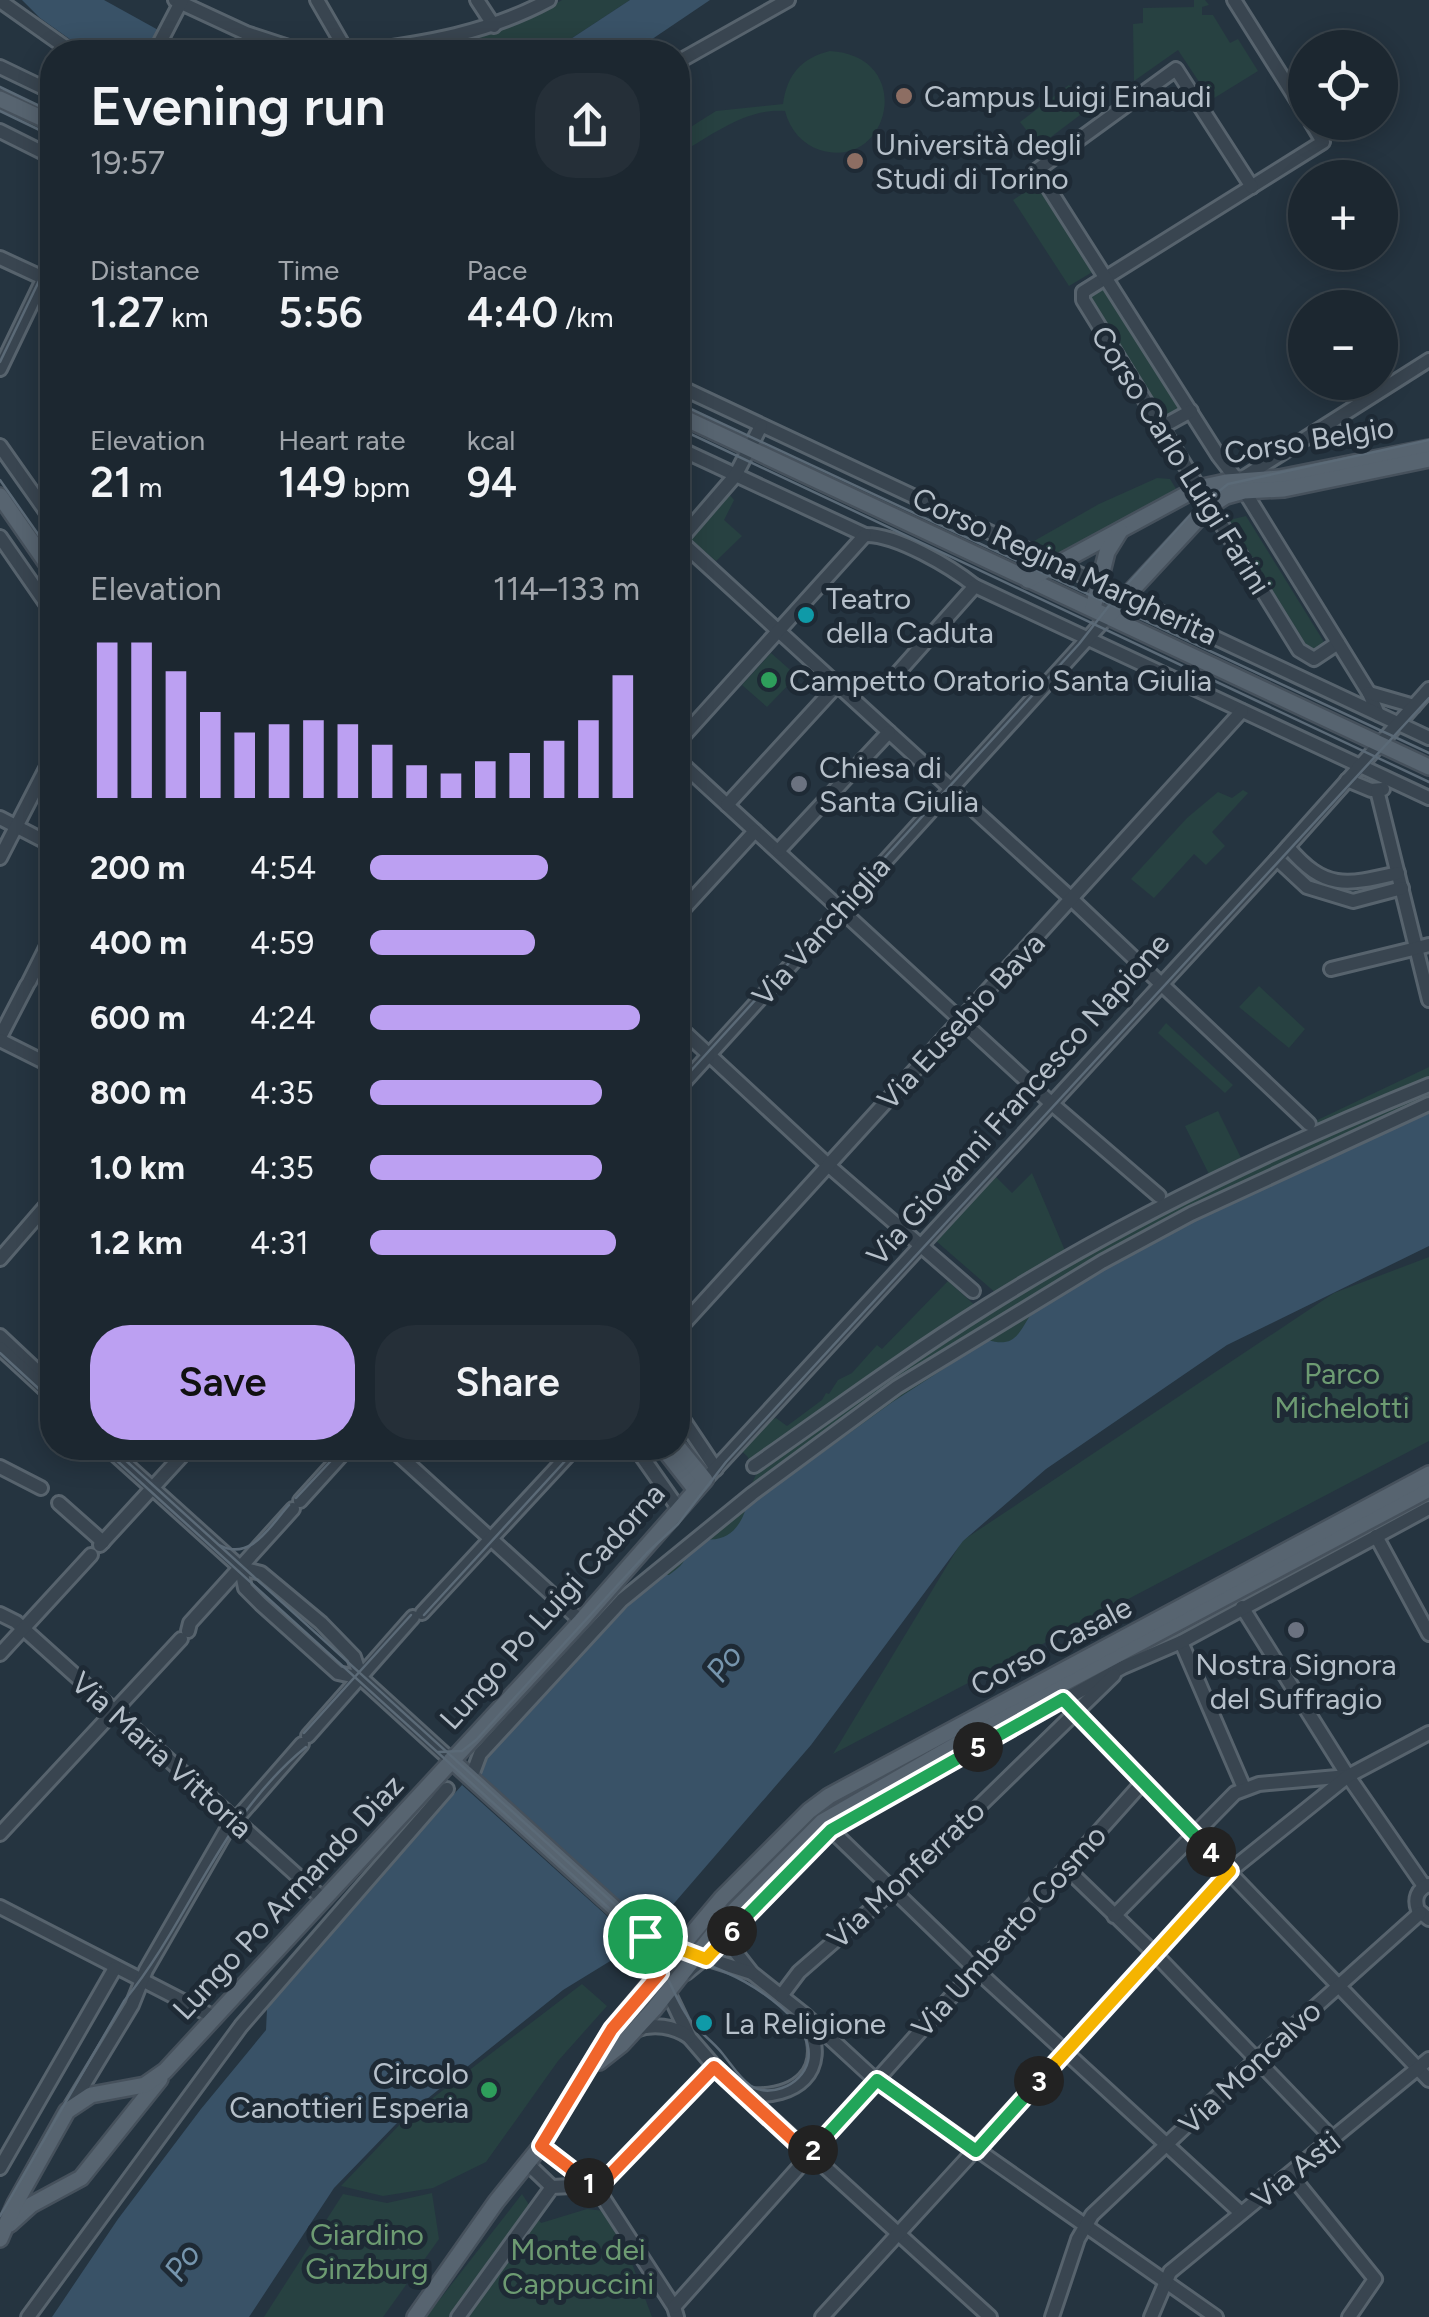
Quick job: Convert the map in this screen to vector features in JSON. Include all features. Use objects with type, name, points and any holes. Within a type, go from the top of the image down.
[{"type":"main road","points":[[0,98],[40,117]]},
{"type":"main road","name":"Corso Regina Margherita","points":[[690,421],[1429,768]]},
{"type":"main road","name":"Corso Belgio","points":[[1210,506],[1241,486],[1429,448]]},
{"type":"main road","name":"Corso Belgio","points":[[1028,580],[1198,488],[1284,489],[1429,459]]},
{"type":"main road","points":[[0,496],[40,554]]},
{"type":"main road","points":[[1122,527],[1107,552],[1098,584],[1101,612],[1126,596],[1210,506]]},
{"type":"main road","points":[[679,1460],[705,1480]]},
{"type":"main road","points":[[689,1460],[705,1480]]},
{"type":"main road","name":"Corso Casale","points":[[701,1957],[740,1904],[827,1826],[1054,1689],[1429,1474]]},
{"type":"main road","name":"Lungo Po Luigi Cadorna","points":[[450,1760],[581,1621],[705,1480]]},
{"type":"main road","name":"Corso Casale","points":[[592,2068],[612,2029],[722,1898],[829,1796],[1054,1689],[1429,1488]]},
{"type":"main road","points":[[414,2317],[541,2146],[592,2068],[622,2044],[701,1957],[645,1936],[472,1773],[450,1760]]},
{"type":"main road","name":"Lungo Po Armando Diaz","points":[[133,2113],[165,2071],[450,1760]]},
{"type":"main road","points":[[645,1936],[668,1992]]},
{"type":"main road","points":[[4,2233],[15,2204],[67,2112],[92,2095],[145,2085],[165,2071]]},
{"type":"main road","points":[[40,2163],[36,2177],[40,2186],[61,2182],[80,2168],[110,2129],[133,2113]]},
{"type":"main road","points":[[4,2233],[32,2206],[80,2178],[133,2113]]},
{"type":"street","points":[[318,0],[340,40]]},
{"type":"street","points":[[477,0],[494,26]]},
{"type":"street","points":[[438,40],[494,26],[549,0]]},
{"type":"street","points":[[690,55],[788,0]]},
{"type":"street","points":[[1234,0],[1288,86]]},
{"type":"street","points":[[162,40],[183,4],[267,40]]},
{"type":"street","points":[[2,6],[54,40]]},
{"type":"street","points":[[0,67],[40,86]]},
{"type":"street","name":"Corso Carlo Luigi Farini","points":[[1252,187],[1176,69],[1037,170],[1241,486],[1369,693],[1378,714]]},
{"type":"street","points":[[0,132],[40,151]]},
{"type":"street","points":[[1106,276],[1322,140]]},
{"type":"street","points":[[0,258],[40,276]]},
{"type":"street","name":"Corso Carlo Luigi Farini","points":[[1106,276],[1082,292],[1083,300],[1299,650]]},
{"type":"street","points":[[0,369],[40,295]]},
{"type":"street","points":[[1241,486],[1429,360]]},
{"type":"street","name":"Corso Regina Margherita","points":[[690,392],[1427,737]]},
{"type":"street","points":[[1160,428],[1191,410]]},
{"type":"street","points":[[690,527],[735,476],[761,426]]},
{"type":"street","points":[[0,446],[40,503]]},
{"type":"street","name":"Corso Regina Margherita","points":[[690,454],[865,535],[883,536],[956,570],[975,586],[1086,640],[1429,798]]},
{"type":"street","points":[[690,729],[865,535]]},
{"type":"street","points":[[0,538],[40,595]]},
{"type":"street","points":[[690,551],[1161,981],[1309,1124]]},
{"type":"street","points":[[894,676],[975,586]]},
{"type":"street","name":"Via Vanchiglia","points":[[690,1075],[1086,640],[1101,612]]},
{"type":"street","points":[[1284,670],[1299,650],[1314,660],[1338,644]]},
{"type":"street","points":[[727,806],[838,684]]},
{"type":"street","name":"Via Giovanni Francesco Napione","points":[[705,1480],[1429,690]]},
{"type":"street","points":[[1369,693],[1414,706]]},
{"type":"street","name":"Corso Regina Margherita","points":[[1414,706],[1427,737]]},
{"type":"street","name":"Via Eusebio Bava","points":[[690,1317],[1242,711]]},
{"type":"street","points":[[779,850],[889,732]]},
{"type":"street","points":[[690,771],[1052,1104],[1159,1196]]},
{"type":"street","points":[[0,858],[40,780]]},
{"type":"street","points":[[1347,780],[1377,790],[1400,784]]},
{"type":"street","points":[[1377,790],[1402,888],[1423,947],[1429,1000]]},
{"type":"street","points":[[0,818],[40,839]]},
{"type":"street","points":[[690,903],[756,831]]},
{"type":"street","points":[[1288,847],[1317,875],[1354,900],[1402,888]]},
{"type":"street","points":[[1277,859],[1306,887],[1352,884],[1398,873]]},
{"type":"street","points":[[1296,878],[1308,866]]},
{"type":"street","points":[[1366,881],[1370,896]]},
{"type":"street","points":[[1331,970],[1423,947]]},
{"type":"street","points":[[40,960],[0,1038],[40,1060]]},
{"type":"street","points":[[690,1037],[828,1166],[973,1291]]},
{"type":"street","points":[[754,1466],[987,1306],[1102,1240],[1198,1187],[1429,1085]]},
{"type":"street","points":[[472,1773],[480,1754],[622,1600],[752,1494],[898,1388],[1102,1262],[1191,1214],[1305,1158],[1429,1104]]},
{"type":"street","points":[[0,1249],[40,1213]]},
{"type":"street","points":[[0,1259],[40,1213]]},
{"type":"street","points":[[0,1336],[40,1378]]},
{"type":"street","points":[[0,1348],[40,1385]]},
{"type":"street","points":[[690,1442],[705,1480]]},
{"type":"street","points":[[121,1460],[241,1568],[261,1573],[321,1623],[354,1657],[361,1678],[450,1760]]},
{"type":"street","points":[[0,1654],[178,1460]]},
{"type":"street","points":[[0,1834],[337,1460]]},
{"type":"street","points":[[404,1460],[581,1621]]},
{"type":"street","points":[[67,2112],[132,2005],[140,1981],[234,1820],[555,1460]]},
{"type":"street","points":[[488,1537],[563,1460]]},
{"type":"street","points":[[644,1460],[678,1508]]},
{"type":"street","points":[[0,1467],[41,1488]]},
{"type":"street","points":[[63,1507],[98,1547]]},
{"type":"street","name":"Corso Casale","points":[[1054,1689],[1181,1642],[1429,1508]]},
{"type":"street","points":[[1376,1536],[1429,1634]]},
{"type":"street","points":[[241,1568],[245,1588],[261,1604],[338,1673],[361,1678]]},
{"type":"street","points":[[1242,1607],[1348,1776],[1427,1885],[1416,1899],[1424,1916]]},
{"type":"street","name":"Via Maria Vittoria","points":[[0,1614],[23,1628],[323,1899]]},
{"type":"street","points":[[1143,1641],[1181,1642],[1244,1788]]},
{"type":"street","name":"Corso Casale","points":[[1078,1714],[1122,1667]]},
{"type":"street","points":[[1054,1689],[1339,1985],[1423,2064],[1429,2080]]},
{"type":"street","name":"Via Monferrato","points":[[782,1996],[799,1972],[892,1891],[1078,1714]]},
{"type":"street","points":[[822,2317],[1230,1871],[1348,1776],[1429,1733]]},
{"type":"street","points":[[1114,1916],[1192,1834],[1244,1788],[1348,1776]]},
{"type":"street","name":"Via Umberto Cosmo","points":[[676,2312],[808,2154],[1142,1783]]},
{"type":"street","points":[[28,2317],[245,2021],[447,1790]]},
{"type":"street","points":[[827,1826],[974,1968],[1242,2213]]},
{"type":"street","name":"Corso Casale","points":[[724,1930],[827,1826]]},
{"type":"street","points":[[1066,1868],[1155,1954],[1334,2140]]},
{"type":"street","points":[[0,1906],[214,2018]]},
{"type":"street","name":"Via Moncalvo","points":[[1084,2226],[1256,2060],[1424,1916]]},
{"type":"street","points":[[724,1930],[752,1973],[877,2080],[1216,2317]]},
{"type":"street","points":[[701,1957],[752,1973]]},
{"type":"street","points":[[1,2166],[115,1968]]},
{"type":"street","points":[[668,1992],[690,2038],[714,2067],[990,2317]]},
{"type":"street","points":[[748,2095],[777,2096],[805,2078],[815,2053],[805,2015]]},
{"type":"street","points":[[635,2030],[660,2026],[690,2038]]},
{"type":"street","name":"Via Asti","points":[[1164,2282],[1170,2272],[1423,2064]]},
{"type":"street","points":[[528,2164],[552,2187],[592,2185],[606,2179],[714,2067]]},
{"type":"street","points":[[541,2146],[604,2198],[676,2312]]},
{"type":"street","points":[[1290,2174],[1375,2279],[1349,2317]]},
{"type":"street","points":[[458,2317],[552,2187]]},
{"type":"street","points":[[1052,2317],[1084,2226]]},
{"type":"street","points":[[1151,2317],[1164,2282]]},
{"type":"green space","points":[[562,0],[630,0],[569,40],[467,40],[527,19]]},
{"type":"green space","points":[[1194,0],[1205,0],[1209,5],[1202,7],[1202,15],[1213,15],[1230,43],[1238,39],[1258,71],[1211,100],[1178,50],[1134,81],[1133,24],[1143,23],[1143,8],[1194,7]]},
{"type":"green space","points":[[830,51],[857,58],[875,72],[884,90],[884,111],[877,130],[863,145],[844,152],[820,150],[798,135],[785,111],[771,111],[743,118],[690,148],[690,127],[716,111],[783,104],[797,69]]},
{"type":"green space","points":[[1069,85],[1088,109],[1039,146],[1020,122]]},
{"type":"green space","points":[[1037,184],[1094,271],[1069,286],[1013,200]]},
{"type":"green space","points":[[1101,284],[1180,410],[1162,421],[1083,295]]},
{"type":"green space","points":[[1157,478],[1170,479],[1178,492],[1056,566],[1020,549],[1099,504]]},
{"type":"green space","points":[[728,493],[734,500],[724,520],[742,536],[716,561],[690,537]]},
{"type":"green space","points":[[1246,516],[1324,642],[1310,651],[1229,520]]},
{"type":"green space","name":"Campetto Oratorio Santa Giulia","points":[[771,653],[797,676],[767,707],[742,685]]},
{"type":"green space","points":[[1243,790],[1248,793],[1212,832],[1225,846],[1206,865],[1194,854],[1154,898],[1131,879],[1187,818],[1218,792],[1232,798]]},
{"type":"green space","points":[[1259,986],[1305,1029],[1289,1048],[1239,1007]]},
{"type":"green space","points":[[1166,1023],[1233,1085],[1225,1093],[1158,1033]]},
{"type":"green space","points":[[1429,1067],[1429,1126],[663,1583],[487,1753],[622,1600],[752,1494],[750,1488],[757,1472],[737,1447],[756,1425],[776,1418],[787,1426],[822,1400],[877,1345],[882,1349],[948,1281],[980,1310],[1320,1128],[1309,1124]]},
{"type":"green space","points":[[1218,1111],[1242,1160],[1210,1176],[1185,1126]]},
{"type":"green space","points":[[1032,1173],[1066,1253],[997,1294],[936,1241],[994,1175],[1012,1193]]},
{"type":"green space","name":"Parco Michelotti","points":[[1429,1257],[1429,1441],[833,1754],[962,1541],[1334,1293]]},
{"type":"green space","name":"Circolo Canottieri Esperia","points":[[582,1984],[607,2006],[558,2061],[486,2162],[433,2188],[383,2196],[341,2186],[404,2120]]},
{"type":"green space","name":"Giardino Ginzburg","points":[[432,2193],[439,2239],[383,2317],[264,2317],[343,2194],[387,2203]]},
{"type":"green space","name":"Monte dei Cappuccini","points":[[522,2194],[541,2223],[587,2209],[605,2211],[628,2253],[652,2317],[426,2317]]},
{"type":"water","points":[[22,0],[104,0],[176,40],[71,40]]},
{"type":"water","points":[[630,0],[710,0],[651,40],[569,40]]},
{"type":"water","name":"Po","points":[[1429,1112],[1429,1246],[1227,1345],[1046,1469],[963,1541],[811,1745],[651,1930],[638,1944],[563,1990],[397,2123],[334,2188],[249,2317],[52,2317],[118,2219],[266,2030],[267,2009],[285,1985],[462,1785],[661,1574],[675,1571],[686,1554],[705,1539],[732,1532],[746,1508],[891,1403],[988,1340],[1012,1339],[1046,1302],[1202,1215]]},
{"type":"pier","points":[[476,1770],[651,1930],[638,1944],[462,1785]]},
{"type":"tram line","points":[[0,87],[40,106]]},
{"type":"tram line","points":[[0,111],[40,130]]},
{"type":"tram line","points":[[0,362],[40,279]]},
{"type":"tram line","points":[[690,409],[1429,753]]},
{"type":"tram line","points":[[690,434],[1429,782]]},
{"type":"tram line","points":[[690,1072],[1079,644],[1119,593],[1193,512],[1228,484],[1429,440]]},
{"type":"tram line","points":[[0,480],[40,537]]},
{"type":"tram line","points":[[438,1752],[462,1751],[476,1740],[678,1524],[726,1462],[1429,698]]},
{"type":"tram line","points":[[0,1353],[40,1390]]},
{"type":"tram line","points":[[116,1460],[645,1941],[690,2020],[746,2082],[771,2091],[798,2078],[808,2061],[808,2047],[803,2033],[781,2007],[738,1978],[655,1941],[125,1460]]},
{"type":"tram line","points":[[296,1498],[332,1460]]},
{"type":"tram line","points":[[424,1615],[566,1460]]},
{"type":"tram line","points":[[219,1545],[230,1549],[250,1545],[289,1505]]},
{"type":"tram line","points":[[304,1733],[411,1615]]},
{"type":"tram line","points":[[0,2216],[124,2001],[169,1937],[228,1837],[276,1775],[306,1747]]},
{"type":"place","name":"Campus Luigi Einaudi","points":[[904,96]]},
{"type":"place","name":"Università degli Studi di Torino","points":[[855,161]]},
{"type":"place","name":"Teatro della Caduta","points":[[806,615]]},
{"type":"place","name":"Campetto Oratorio Santa Giulia","points":[[769,680]]},
{"type":"place","name":"Chiesa di Santa Giulia","points":[[799,784]]},
{"type":"place","name":"Nostra Signora del Suffragio","points":[[1296,1630]]},
{"type":"place","name":"La Religione","points":[[704,2023]]},
{"type":"place","name":"Circolo Canottieri Esperia","points":[[489,2090]]},
{"type":"route","points":[[1063,1699],[1230,1871],[976,2151],[877,2080],[808,2154],[714,2067],[606,2179],[592,2185],[541,2146],[592,2068],[612,2029],[660,1973],[645,1936],[706,1959],[831,1830],[1063,1699]]}]
